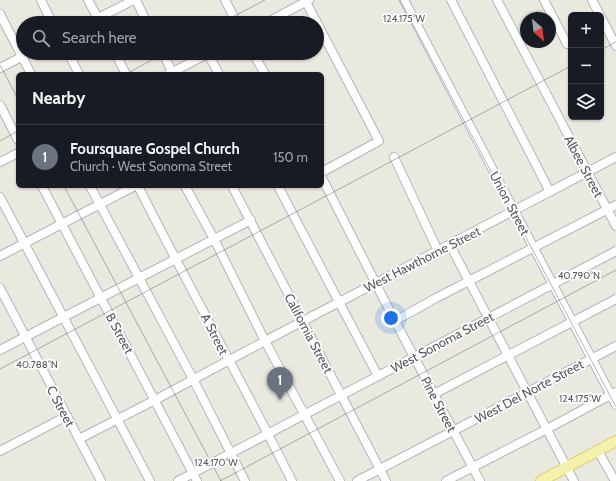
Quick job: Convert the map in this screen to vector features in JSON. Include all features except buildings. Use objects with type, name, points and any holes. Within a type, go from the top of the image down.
[{"type":"main road","points":[[541,481],[616,442]]},
{"type":"street","points":[[40,0],[48,16]]},
{"type":"street","points":[[88,0],[96,16]]},
{"type":"street","points":[[108,16],[135,0],[143,16]]},
{"type":"street","points":[[225,0],[233,16]]},
{"type":"street","name":"Union Street","points":[[404,0],[592,358],[613,393],[616,405]]},
{"type":"street","points":[[451,0],[550,192]]},
{"type":"street","name":"Albee Street","points":[[497,0],[616,226]]},
{"type":"street","points":[[544,0],[567,44]]},
{"type":"street","points":[[592,0],[598,12]]},
{"type":"street","points":[[279,16],[306,1],[314,16]]},
{"type":"street","points":[[0,14],[16,39]]},
{"type":"street","points":[[604,24],[616,46]]},
{"type":"street","points":[[324,36],[379,141],[324,171]]},
{"type":"street","points":[[0,68],[16,60]]},
{"type":"street","points":[[27,60],[30,72]]},
{"type":"street","points":[[72,60],[78,72]]},
{"type":"street","points":[[119,60],[125,72]]},
{"type":"street","points":[[166,60],[172,72]]},
{"type":"street","points":[[174,72],[195,60]]},
{"type":"street","points":[[212,60],[218,72]]},
{"type":"street","points":[[257,60],[264,72]]},
{"type":"street","points":[[0,105],[16,136]]},
{"type":"street","points":[[0,162],[16,154]]},
{"type":"street","points":[[394,157],[438,251]]},
{"type":"street","name":"West Hawthorne Street","points":[[79,439],[616,158]]},
{"type":"street","name":"Pine Street","points":[[324,182],[395,321],[480,481]]},
{"type":"street","name":"B Street","points":[[43,188],[197,481]]},
{"type":"street","points":[[91,188],[193,379],[245,481]]},
{"type":"street","points":[[0,256],[131,188]]},
{"type":"street","name":"A Street","points":[[139,188],[292,481]]},
{"type":"street","points":[[186,188],[214,239],[265,341],[340,481]]},
{"type":"street","name":"California Street","points":[[233,188],[386,481]]},
{"type":"street","points":[[279,188],[378,376]]},
{"type":"street","points":[[0,197],[150,481]]},
{"type":"street","points":[[395,321],[436,298],[616,205]]},
{"type":"street","points":[[0,350],[251,220]]},
{"type":"street","points":[[450,245],[574,481]]},
{"type":"street","name":"West Sonoma Street","points":[[178,481],[616,252]]},
{"type":"street","name":"C Street","points":[[0,288],[100,481]]},
{"type":"street","points":[[434,394],[573,322],[577,318],[616,299]]},
{"type":"street","name":"West Del Norte Street","points":[[357,481],[616,346]]},
{"type":"street","points":[[446,481],[613,393]]},
{"type":"street","points":[[0,451],[67,416]]},
{"type":"street","points":[[598,451],[615,481]]},
{"type":"place","name":"Foursquare Gospel Church","points":[[280,400]]}]
